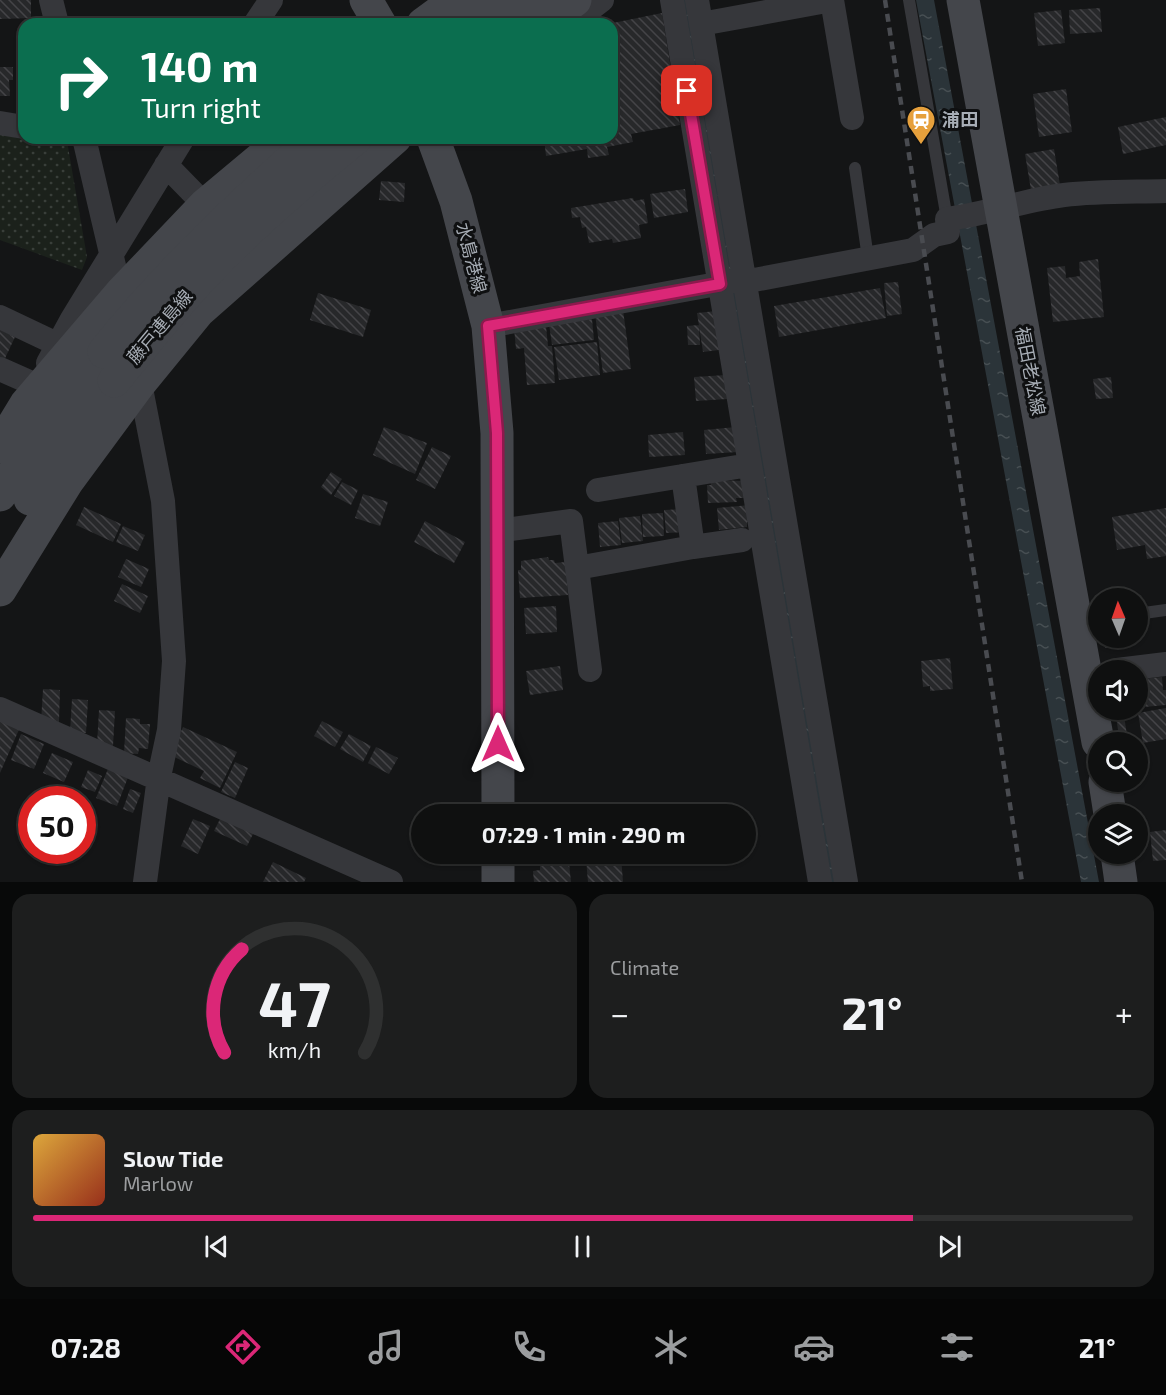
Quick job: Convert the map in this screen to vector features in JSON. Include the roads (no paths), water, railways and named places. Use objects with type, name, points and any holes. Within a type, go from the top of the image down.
[{"type":"main road","points":[[366,0],[376,18]]},
{"type":"main road","points":[[431,18],[456,0]]},
{"type":"main road","points":[[470,18],[494,0]]},
{"type":"main road","points":[[512,18],[535,0]]},
{"type":"main road","points":[[551,18],[574,0]]},
{"type":"main road","name":"福田老松線","points":[[963,0],[989,212],[1081,621],[1095,660]]},
{"type":"main road","points":[[0,447],[31,395],[120,293],[205,205],[278,144]]},
{"type":"main road","name":"藤戸連島線","points":[[0,495],[27,452],[119,372],[136,312],[228,216],[308,144]]},
{"type":"main road","name":"藤戸連島線","points":[[0,547],[64,444],[119,372],[185,296],[242,237],[303,181],[349,144]]},
{"type":"main road","points":[[0,590],[67,482],[119,372],[198,312],[388,144]]},
{"type":"main road","name":"水島港線","points":[[435,144],[456,201],[488,326],[497,433],[498,804]]},
{"type":"main road","points":[[498,864],[498,882]]},
{"type":"main road","points":[[1118,864],[1121,882]]},
{"type":"street","points":[[51,0],[56,18]]},
{"type":"street","points":[[259,18],[271,0]]},
{"type":"street","points":[[422,18],[440,0]]},
{"type":"street","points":[[579,18],[602,0]]},
{"type":"street","points":[[672,0],[732,281],[846,882]]},
{"type":"street","points":[[697,0],[732,281],[749,465],[820,882]]},
{"type":"street","points":[[701,24],[832,0],[852,118]]},
{"type":"street","points":[[0,123],[18,126]]},
{"type":"street","points":[[85,144],[120,293],[119,372],[163,501],[174,661],[169,730],[155,776],[145,882]]},
{"type":"street","points":[[0,369],[31,395],[88,292],[113,255],[179,144]]},
{"type":"street","points":[[166,165],[205,205]]},
{"type":"street","points":[[488,326],[913,250],[934,235],[948,232],[950,219],[1066,195],[1166,191]]},
{"type":"street","points":[[0,317],[59,345]]},
{"type":"street","points":[[598,490],[749,465]]},
{"type":"street","points":[[683,476],[693,547]]},
{"type":"street","points":[[497,531],[571,521],[590,669]]},
{"type":"street","points":[[577,568],[741,540]]},
{"type":"street","points":[[1148,666],[1166,664]]},
{"type":"street","points":[[0,709],[391,882]]},
{"type":"lane","points":[[909,0],[950,219]]},
{"type":"lane","points":[[855,168],[868,258]]},
{"type":"lane","points":[[1148,612],[1166,610]]},
{"type":"water","points":[[680,0],[687,0],[836,882],[829,882]]},
{"type":"water","points":[[916,0],[934,0],[1088,823],[1088,864],[1096,864],[1099,882],[1081,882]]},
{"type":"railway","points":[[885,0],[1022,882]]},
{"type":"place","name":"浦田","points":[[921,146]]}]
